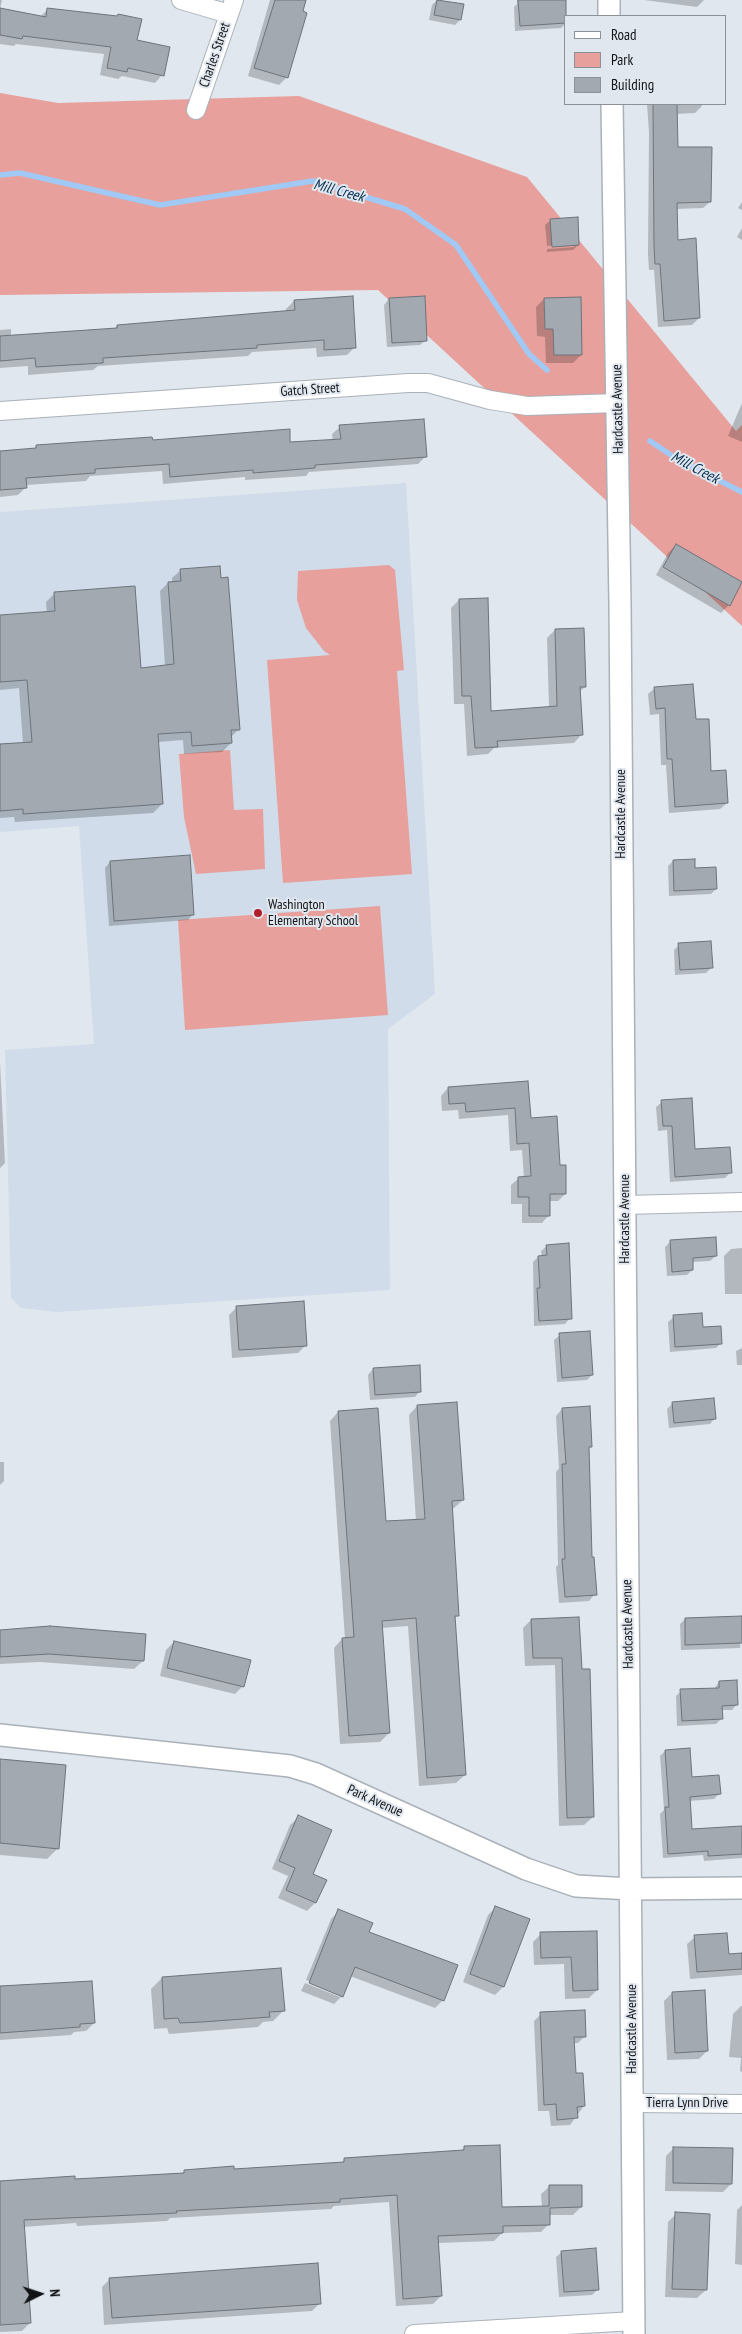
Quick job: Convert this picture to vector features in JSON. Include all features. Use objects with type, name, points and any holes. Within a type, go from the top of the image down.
[{"type":"street","points":[[181,0],[232,7]]},
{"type":"street","points":[[609,0],[609,15]]},
{"type":"street","name":"Charles Street","points":[[196,110],[232,7]]},
{"type":"street","name":"Hardcastle Avenue","points":[[612,105],[618,403],[632,1889],[634,2327]]},
{"type":"street","name":"Gatch Street","points":[[0,411],[408,383],[428,383],[498,402],[527,406],[618,403]]},
{"type":"street","points":[[625,1205],[742,1202]]},
{"type":"street","name":"Park Avenue","points":[[0,1735],[290,1766],[316,1774],[549,1878],[591,1888],[742,1888]]},
{"type":"street","name":"Tierra Lynn Drive","points":[[632,2103],[742,2104]]},
{"type":"street","points":[[414,2334],[634,2327]]},
{"type":"shaded area","name":"Washington Elementary School","points":[[406,483],[435,994],[388,1029],[390,1290],[57,1312],[21,1308],[11,1298],[5,1050],[94,1044],[79,826],[0,832],[0,512]]},
{"type":"green space","points":[[0,93],[58,103],[299,96],[527,177],[736,431],[742,425],[742,626],[378,290],[0,295]]},
{"type":"green space","points":[[389,565],[395,570],[404,670],[397,671],[412,874],[283,883],[267,660],[330,655],[324,651],[306,628],[297,600],[298,571]]},
{"type":"green space","points":[[230,750],[234,810],[263,809],[265,869],[196,874],[184,817],[179,754]]},
{"type":"green space","points":[[380,906],[388,1015],[185,1030],[178,920]]},
{"type":"building","points":[[275,0],[306,0],[303,11],[307,13],[288,78],[254,68]]},
{"type":"building","points":[[437,0],[464,4],[461,20],[434,15]]},
{"type":"building","points":[[518,0],[566,0],[564,23],[520,26]]},
{"type":"building","points":[[0,8],[46,17],[47,8],[117,16],[118,14],[142,19],[137,40],[170,47],[164,76],[128,68],[127,72],[107,68],[111,47],[23,36],[22,39],[0,35]]},
{"type":"building","points":[[653,105],[677,105],[678,147],[712,147],[711,202],[677,203],[678,240],[696,238],[700,318],[664,321],[660,264],[655,264]]},
{"type":"building","points":[[578,217],[579,245],[552,247],[550,219]]},
{"type":"building","points":[[353,296],[356,348],[324,350],[324,340],[257,345],[257,348],[103,358],[103,363],[36,367],[35,358],[0,361],[0,336],[117,328],[117,325],[295,310],[294,300]]},
{"type":"building","points":[[425,296],[427,341],[392,343],[389,298]]},
{"type":"building","points":[[581,297],[582,355],[554,355],[553,329],[545,329],[544,298]]},
{"type":"building","points":[[424,419],[427,457],[315,465],[315,468],[253,473],[253,470],[170,477],[169,464],[95,469],[95,473],[26,478],[27,488],[0,490],[0,451],[36,448],[36,445],[152,437],[153,440],[290,429],[290,442],[341,439],[339,425]]},
{"type":"building","points":[[676,544],[742,582],[730,606],[663,567]]},
{"type":"building","points":[[220,566],[221,578],[228,577],[240,730],[231,730],[232,743],[192,746],[191,732],[158,734],[163,804],[23,814],[23,809],[0,811],[0,744],[32,742],[27,680],[0,682],[0,615],[55,611],[54,592],[135,586],[141,668],[174,664],[168,582],[181,581],[180,569]]},
{"type":"building","points":[[488,598],[491,711],[557,706],[555,629],[584,628],[586,687],[580,687],[583,735],[497,741],[498,747],[475,748],[471,696],[462,696],[459,599]]},
{"type":"building","points":[[693,684],[696,719],[709,719],[711,771],[726,770],[728,803],[675,807],[672,759],[667,759],[665,708],[656,709],[654,687]]},
{"type":"building","points":[[190,855],[194,915],[114,921],[110,861]]},
{"type":"building","points":[[695,859],[695,868],[716,867],[717,889],[674,891],[673,860]]},
{"type":"building","points":[[711,941],[713,968],[680,970],[678,943]]},
{"type":"building","points":[[528,1081],[531,1118],[557,1116],[560,1165],[566,1165],[566,1194],[550,1194],[550,1216],[529,1216],[529,1197],[518,1197],[518,1177],[531,1176],[529,1143],[517,1144],[515,1108],[466,1112],[465,1103],[449,1104],[448,1087]]},
{"type":"building","points":[[692,1098],[695,1149],[730,1147],[732,1173],[675,1177],[672,1126],[663,1126],[661,1100]]},
{"type":"building","points":[[716,1237],[717,1256],[693,1258],[693,1270],[672,1272],[670,1240]]},
{"type":"building","points":[[569,1243],[572,1319],[539,1321],[537,1288],[540,1288],[538,1256],[547,1255],[546,1245]]},
{"type":"building","points":[[304,1301],[307,1346],[239,1350],[236,1306]]},
{"type":"building","points":[[702,1313],[703,1327],[721,1326],[722,1344],[675,1347],[673,1315]]},
{"type":"building","points":[[590,1331],[593,1375],[562,1378],[559,1333]]},
{"type":"building","points":[[420,1365],[421,1392],[375,1395],[373,1368]]},
{"type":"building","points":[[714,1398],[716,1419],[674,1423],[672,1402]]},
{"type":"building","points":[[457,1402],[464,1500],[452,1501],[459,1616],[455,1616],[466,1775],[427,1778],[416,1618],[382,1621],[390,1733],[349,1736],[342,1638],[354,1637],[338,1411],[378,1408],[386,1521],[425,1519],[417,1405]]},
{"type":"building","points":[[590,1406],[592,1447],[589,1447],[592,1557],[594,1557],[597,1595],[565,1597],[562,1559],[565,1559],[562,1464],[566,1464],[562,1408]]},
{"type":"building","points":[[742,1616],[742,1643],[685,1645],[685,1618]]},
{"type":"building","points":[[579,1617],[582,1669],[590,1669],[594,1817],[567,1818],[562,1658],[533,1658],[531,1619]]},
{"type":"building","points":[[50,1626],[146,1634],[144,1661],[49,1654],[0,1657],[0,1630]]},
{"type":"building","points":[[174,1641],[251,1660],[244,1687],[167,1668]]},
{"type":"building","points":[[737,1680],[738,1705],[722,1706],[723,1719],[682,1721],[680,1689],[719,1688],[719,1681]]},
{"type":"building","points":[[690,1748],[692,1777],[719,1775],[721,1794],[690,1797],[692,1829],[742,1826],[742,1854],[708,1856],[708,1851],[668,1854],[665,1807],[669,1807],[665,1750]]},
{"type":"building","points":[[0,1759],[66,1765],[59,1849],[0,1843]]},
{"type":"building","points":[[298,1815],[332,1830],[313,1874],[327,1880],[316,1903],[286,1890],[295,1868],[279,1861]]},
{"type":"building","points":[[495,1906],[530,1919],[504,1987],[470,1974]]},
{"type":"building","points":[[338,1909],[373,1923],[369,1932],[458,1965],[444,2001],[355,1967],[343,1997],[309,1983]]},
{"type":"building","points":[[597,1931],[598,1990],[573,1991],[571,1957],[541,1958],[540,1932]]},
{"type":"building","points":[[727,1933],[729,1954],[742,1953],[742,1969],[697,1972],[694,1935]]},
{"type":"building","points":[[281,1968],[285,2011],[269,2012],[270,2017],[202,2022],[180,2023],[178,2018],[164,2019],[162,1977]]},
{"type":"building","points":[[92,1981],[95,2023],[80,2024],[80,2027],[0,2033],[0,1986]]},
{"type":"building","points":[[705,1990],[708,2051],[675,2053],[672,1992]]},
{"type":"building","points":[[585,2010],[586,2037],[574,2037],[576,2073],[583,2073],[585,2106],[577,2107],[578,2118],[557,2120],[556,2104],[544,2105],[540,2012]]},
{"type":"building","points":[[500,2145],[502,2207],[549,2206],[549,2185],[582,2185],[582,2207],[550,2208],[550,2225],[503,2226],[503,2233],[438,2236],[442,2296],[403,2299],[397,2195],[340,2199],[340,2202],[176,2211],[177,2213],[24,2220],[31,2323],[0,2325],[0,2181],[75,2176],[75,2179],[184,2173],[184,2170],[234,2166],[234,2169],[344,2162],[344,2158],[464,2150],[464,2146]]},
{"type":"building","points":[[673,2147],[733,2148],[732,2184],[673,2183]]},
{"type":"building","points":[[675,2212],[710,2214],[707,2290],[672,2289]]},
{"type":"building","points":[[596,2248],[599,2290],[564,2292],[561,2251]]},
{"type":"building","points":[[318,2263],[321,2304],[112,2318],[109,2278]]},
{"type":"waterway","name":"Mill Creek","points":[[0,175],[20,173],[160,205],[313,181],[405,209],[456,245],[529,354],[547,370]]},
{"type":"waterway","name":"Mill Creek","points":[[650,441],[677,459],[742,492]]},
{"type":"place","name":"Washington Elementary School","points":[[258,913]]}]
